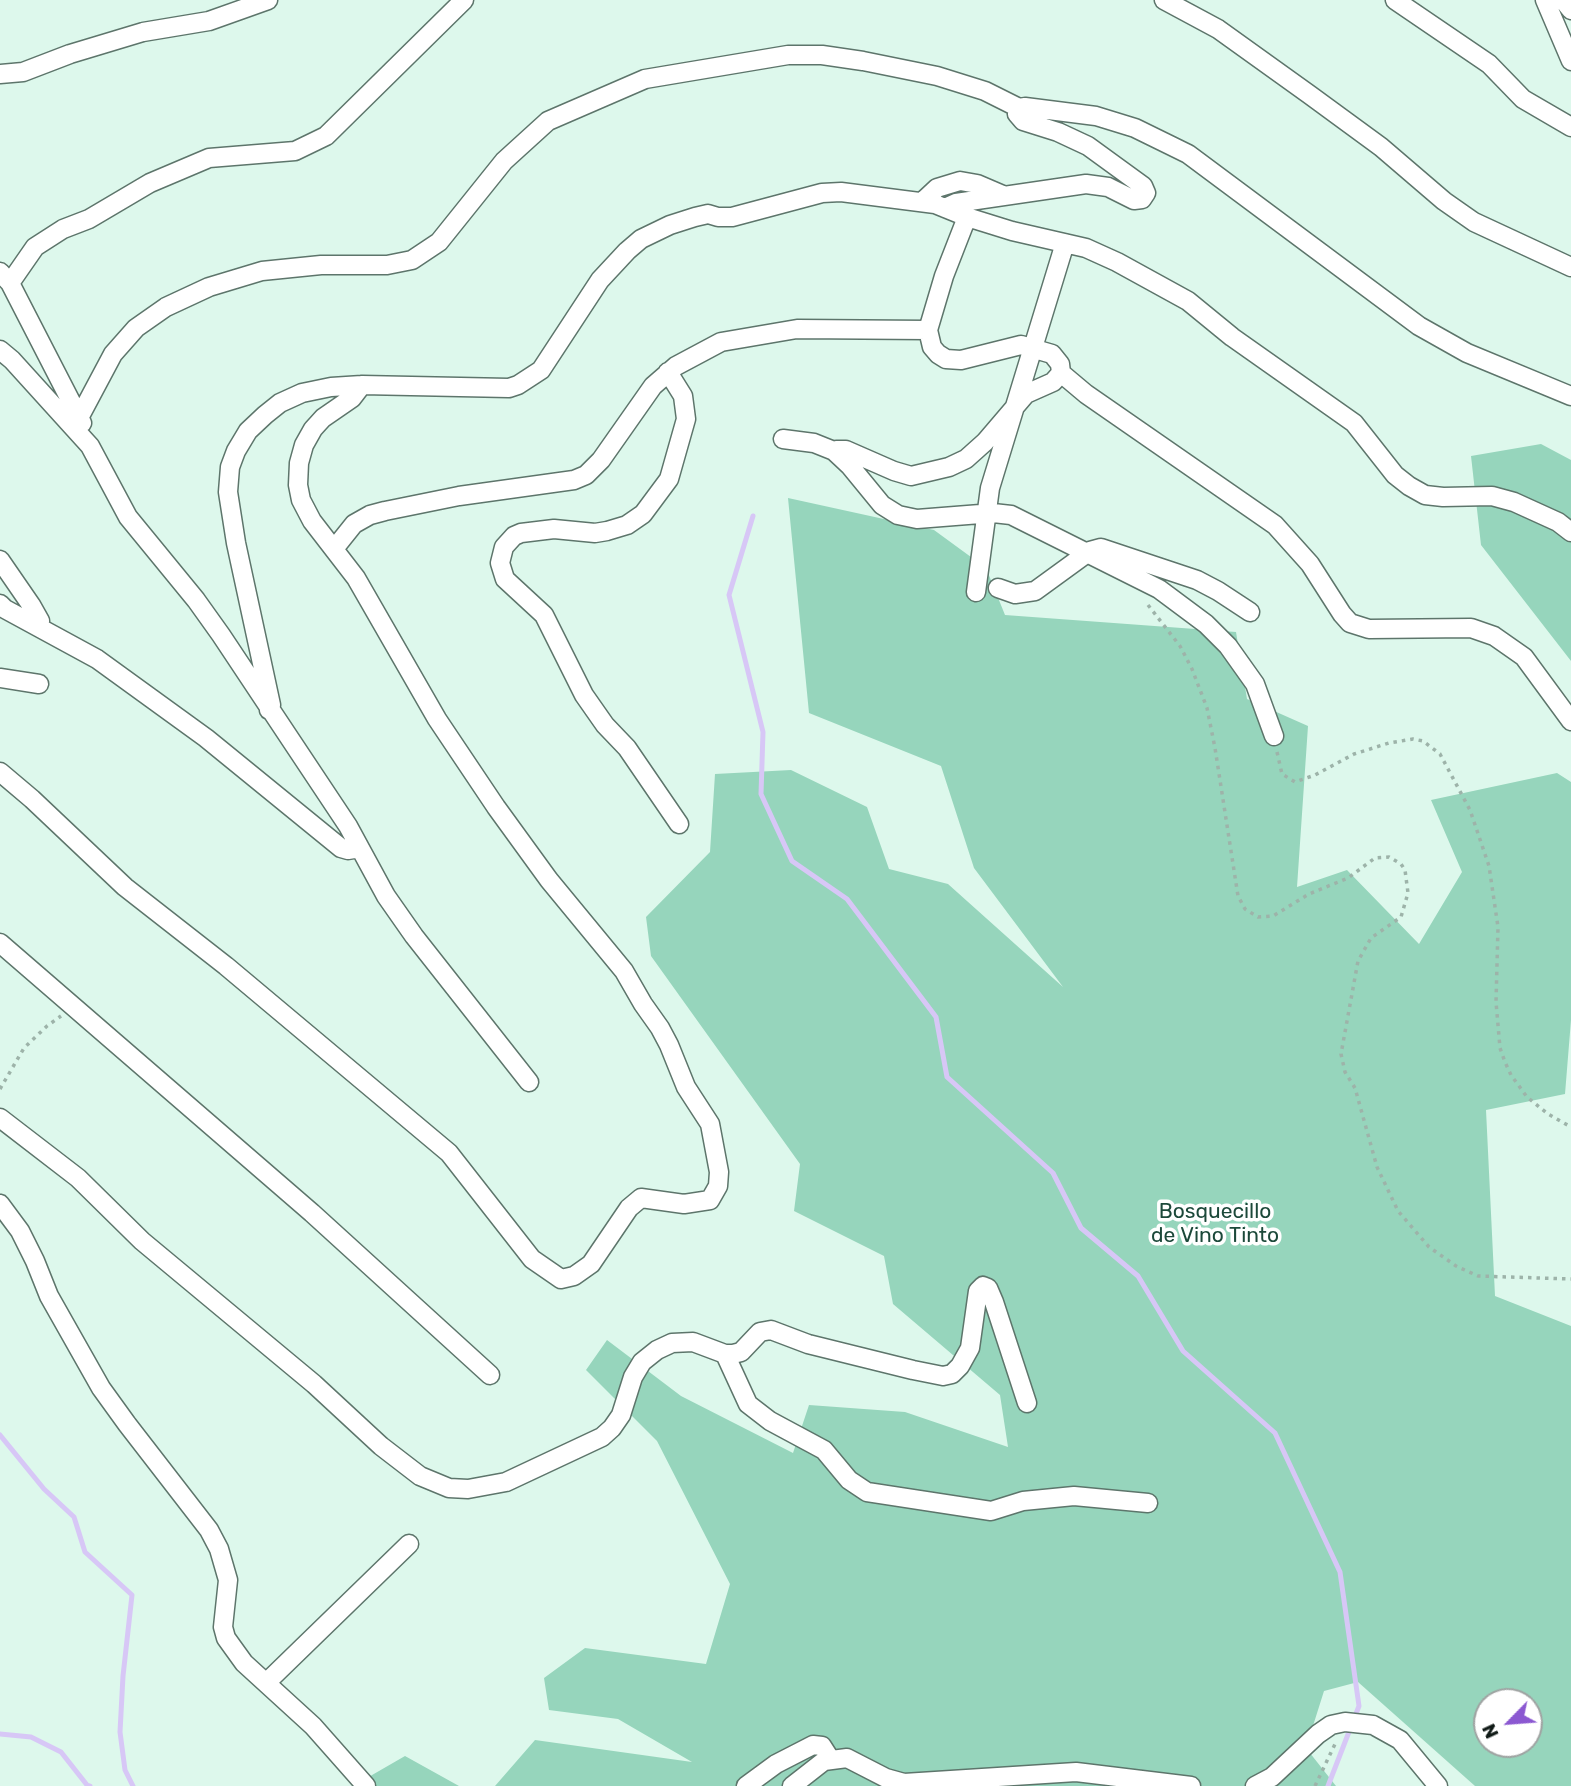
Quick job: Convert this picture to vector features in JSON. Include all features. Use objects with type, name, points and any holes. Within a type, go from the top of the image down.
[{"type":"street","points":[[0,74],[23,72],[70,54],[143,32],[209,21],[268,0]]},
{"type":"street","points":[[464,0],[326,136],[295,151],[209,158],[150,183],[36,247],[5,278],[80,416],[90,446],[128,517],[196,600],[360,848],[386,896],[414,936],[529,1082]]},
{"type":"street","points":[[1164,0],[1218,29],[1381,147],[1444,201],[1474,222],[1571,267]]},
{"type":"street","points":[[1395,0],[1489,64],[1523,99],[1571,127]]},
{"type":"street","points":[[1545,0],[1571,61]]},
{"type":"street","points":[[1563,0],[1571,10]]},
{"type":"street","points":[[80,416],[104,367],[123,341],[143,322],[166,307],[209,287],[262,271],[321,265],[387,265],[412,260],[439,242],[504,161],[548,121],[645,79],[788,55],[843,57],[937,76],[985,91],[1019,108],[1096,116],[1135,128],[1188,154],[1419,326],[1467,353],[1571,396]]},
{"type":"street","points":[[944,208],[956,202],[1086,184],[1108,187],[1134,200],[1142,200],[1146,193],[1143,186],[1088,146],[1058,132],[1023,121],[1017,114],[1019,108]]},
{"type":"street","points":[[922,202],[937,188],[960,181],[976,184],[1005,196]]},
{"type":"street","points":[[269,710],[271,705],[236,543],[229,492],[230,467],[248,432],[280,403],[302,393],[331,387],[509,388],[531,379],[554,352],[600,280],[641,239],[670,225],[708,214],[732,217],[822,193],[841,192],[922,202],[1012,231],[1086,247],[1188,301],[1232,337],[1354,423],[1395,475],[1409,486],[1425,495],[1492,496],[1514,502],[1558,522],[1571,532]]},
{"type":"street","points":[[967,217],[944,276],[928,330],[932,347],[938,354],[946,359],[961,359],[1021,345],[1052,354],[1060,364],[1061,373],[1086,394],[1275,525],[1310,564],[1350,623],[1369,629],[1471,628],[1494,636],[1524,657],[1571,721]]},
{"type":"street","points":[[976,592],[990,488],[1065,243]]},
{"type":"street","points":[[334,549],[354,524],[385,511],[459,496],[574,480],[586,475],[601,460],[644,396],[668,372],[721,342],[797,329],[928,330]]},
{"type":"street","points":[[0,350],[90,446]]},
{"type":"street","points":[[668,372],[683,396],[686,419],[669,479],[643,514],[627,524],[607,531],[554,529],[521,533],[514,536],[504,547],[500,563],[505,579],[544,615],[584,695],[605,725],[627,748],[679,824]]},
{"type":"street","points":[[834,451],[846,450],[911,476],[934,472],[966,459],[985,443],[1026,394],[1054,382],[1061,373]]},
{"type":"street","points":[[0,772],[125,887],[226,966],[449,1153],[532,1259],[562,1279],[574,1276],[591,1264],[629,1208],[641,1198],[684,1204],[710,1200],[718,1186],[719,1172],[710,1124],[686,1087],[665,1037],[624,971],[549,880],[496,807],[437,719],[356,578],[312,521],[301,500],[298,485],[299,463],[304,445],[323,418],[352,398],[362,386]]},
{"type":"street","points":[[782,439],[814,443],[834,451],[882,505],[898,514],[917,519],[1011,515],[1159,589],[1206,624],[1228,646],[1255,684],[1274,736]]},
{"type":"street","points":[[998,588],[1015,594],[1035,592],[1093,549],[1101,548],[1176,572],[1218,591],[1250,612]]},
{"type":"street","points":[[0,560],[32,605],[40,621],[39,626]]},
{"type":"street","points":[[0,604],[97,659],[206,738],[341,848],[360,848]]},
{"type":"street","points":[[0,677],[39,684]]},
{"type":"street","points":[[0,943],[312,1213],[490,1375]]},
{"type":"street","points":[[0,1118],[78,1178],[142,1241],[314,1384],[381,1446],[420,1476],[449,1488],[468,1489],[506,1482],[602,1437],[621,1415],[633,1377],[642,1362],[657,1350],[672,1343],[693,1342],[725,1354],[741,1352],[760,1332],[771,1330],[808,1344],[913,1370],[943,1376],[952,1374],[970,1348],[978,1291],[983,1286],[986,1286],[994,1302],[1027,1403]]},
{"type":"street","points":[[0,1204],[20,1231],[49,1296],[101,1388],[209,1530],[219,1549],[228,1580],[223,1615],[226,1638],[244,1663],[313,1726],[366,1786]]},
{"type":"street","points":[[725,1354],[748,1404],[770,1421],[824,1450],[849,1480],[867,1492],[991,1511],[1023,1501],[1074,1496],[1148,1503]]},
{"type":"street","points":[[267,1682],[409,1544]]},
{"type":"street","points":[[1255,1786],[1272,1777],[1318,1734],[1331,1725],[1346,1722],[1373,1725],[1400,1740],[1438,1786]]},
{"type":"street","points":[[746,1786],[776,1764],[813,1745],[822,1746],[831,1759]]},
{"type":"street","points":[[792,1786],[813,1767],[831,1759],[847,1758],[886,1778],[904,1783],[1076,1772],[1191,1786]]},
{"type":"path","points":[[1139,597],[1148,604],[1180,646],[1200,688],[1212,728],[1238,895],[1245,909],[1258,917],[1273,916],[1309,894],[1348,878],[1375,858],[1389,857],[1401,864],[1405,870],[1408,893],[1401,918],[1371,938],[1358,961],[1341,1054],[1380,1175],[1398,1211],[1429,1247],[1456,1266],[1478,1276],[1571,1279]]},
{"type":"path","points":[[1274,736],[1279,770],[1285,778],[1295,782],[1315,775],[1354,754],[1389,743],[1413,739],[1423,741],[1440,754],[1470,810],[1491,876],[1498,927],[1498,1026],[1505,1062],[1527,1097],[1548,1114],[1571,1127]]},
{"type":"path","points":[[0,1089],[24,1048],[47,1026],[74,1007]]},
{"type":"path","points":[[1315,1786],[1346,1722]]},
{"type":"green space","points":[[1541,444],[1571,460],[1571,661],[1481,545],[1471,456]]},
{"type":"green space","name":"Bosquecillo de Vino Tinto","points":[[788,498],[934,530],[986,568],[1005,615],[1236,632],[1247,699],[1308,726],[1297,887],[1347,870],[1419,944],[1462,872],[1431,800],[1557,773],[1571,782],[1571,1020],[1565,1094],[1486,1110],[1495,1296],[1571,1326],[1571,1786],[1475,1786],[1358,1682],[1324,1691],[1306,1748],[1336,1786],[495,1786],[535,1740],[692,1762],[618,1719],[549,1710],[544,1678],[585,1648],[706,1664],[730,1584],[657,1441],[586,1370],[607,1340],[681,1396],[793,1453],[809,1405],[905,1412],[1008,1447],[1000,1395],[893,1304],[884,1256],[794,1211],[800,1164],[651,956],[646,917],[710,852],[715,774],[791,770],[867,807],[889,869],[948,884],[1063,987],[974,868],[941,766],[809,713]]},
{"type":"green space","points":[[405,1756],[459,1786],[353,1786]]},
{"type":"waterway","points":[[753,516],[729,595],[763,732],[761,794],[792,861],[847,899],[936,1017],[947,1077],[1053,1173],[1081,1228],[1138,1276],[1183,1351],[1275,1433],[1340,1572],[1359,1706],[1328,1786]]},
{"type":"waterway","points":[[0,1435],[44,1489],[74,1517],[85,1552],[132,1595],[120,1732],[125,1770],[133,1786]]},
{"type":"waterway","points":[[0,1734],[31,1737],[61,1752],[90,1786]]}]
